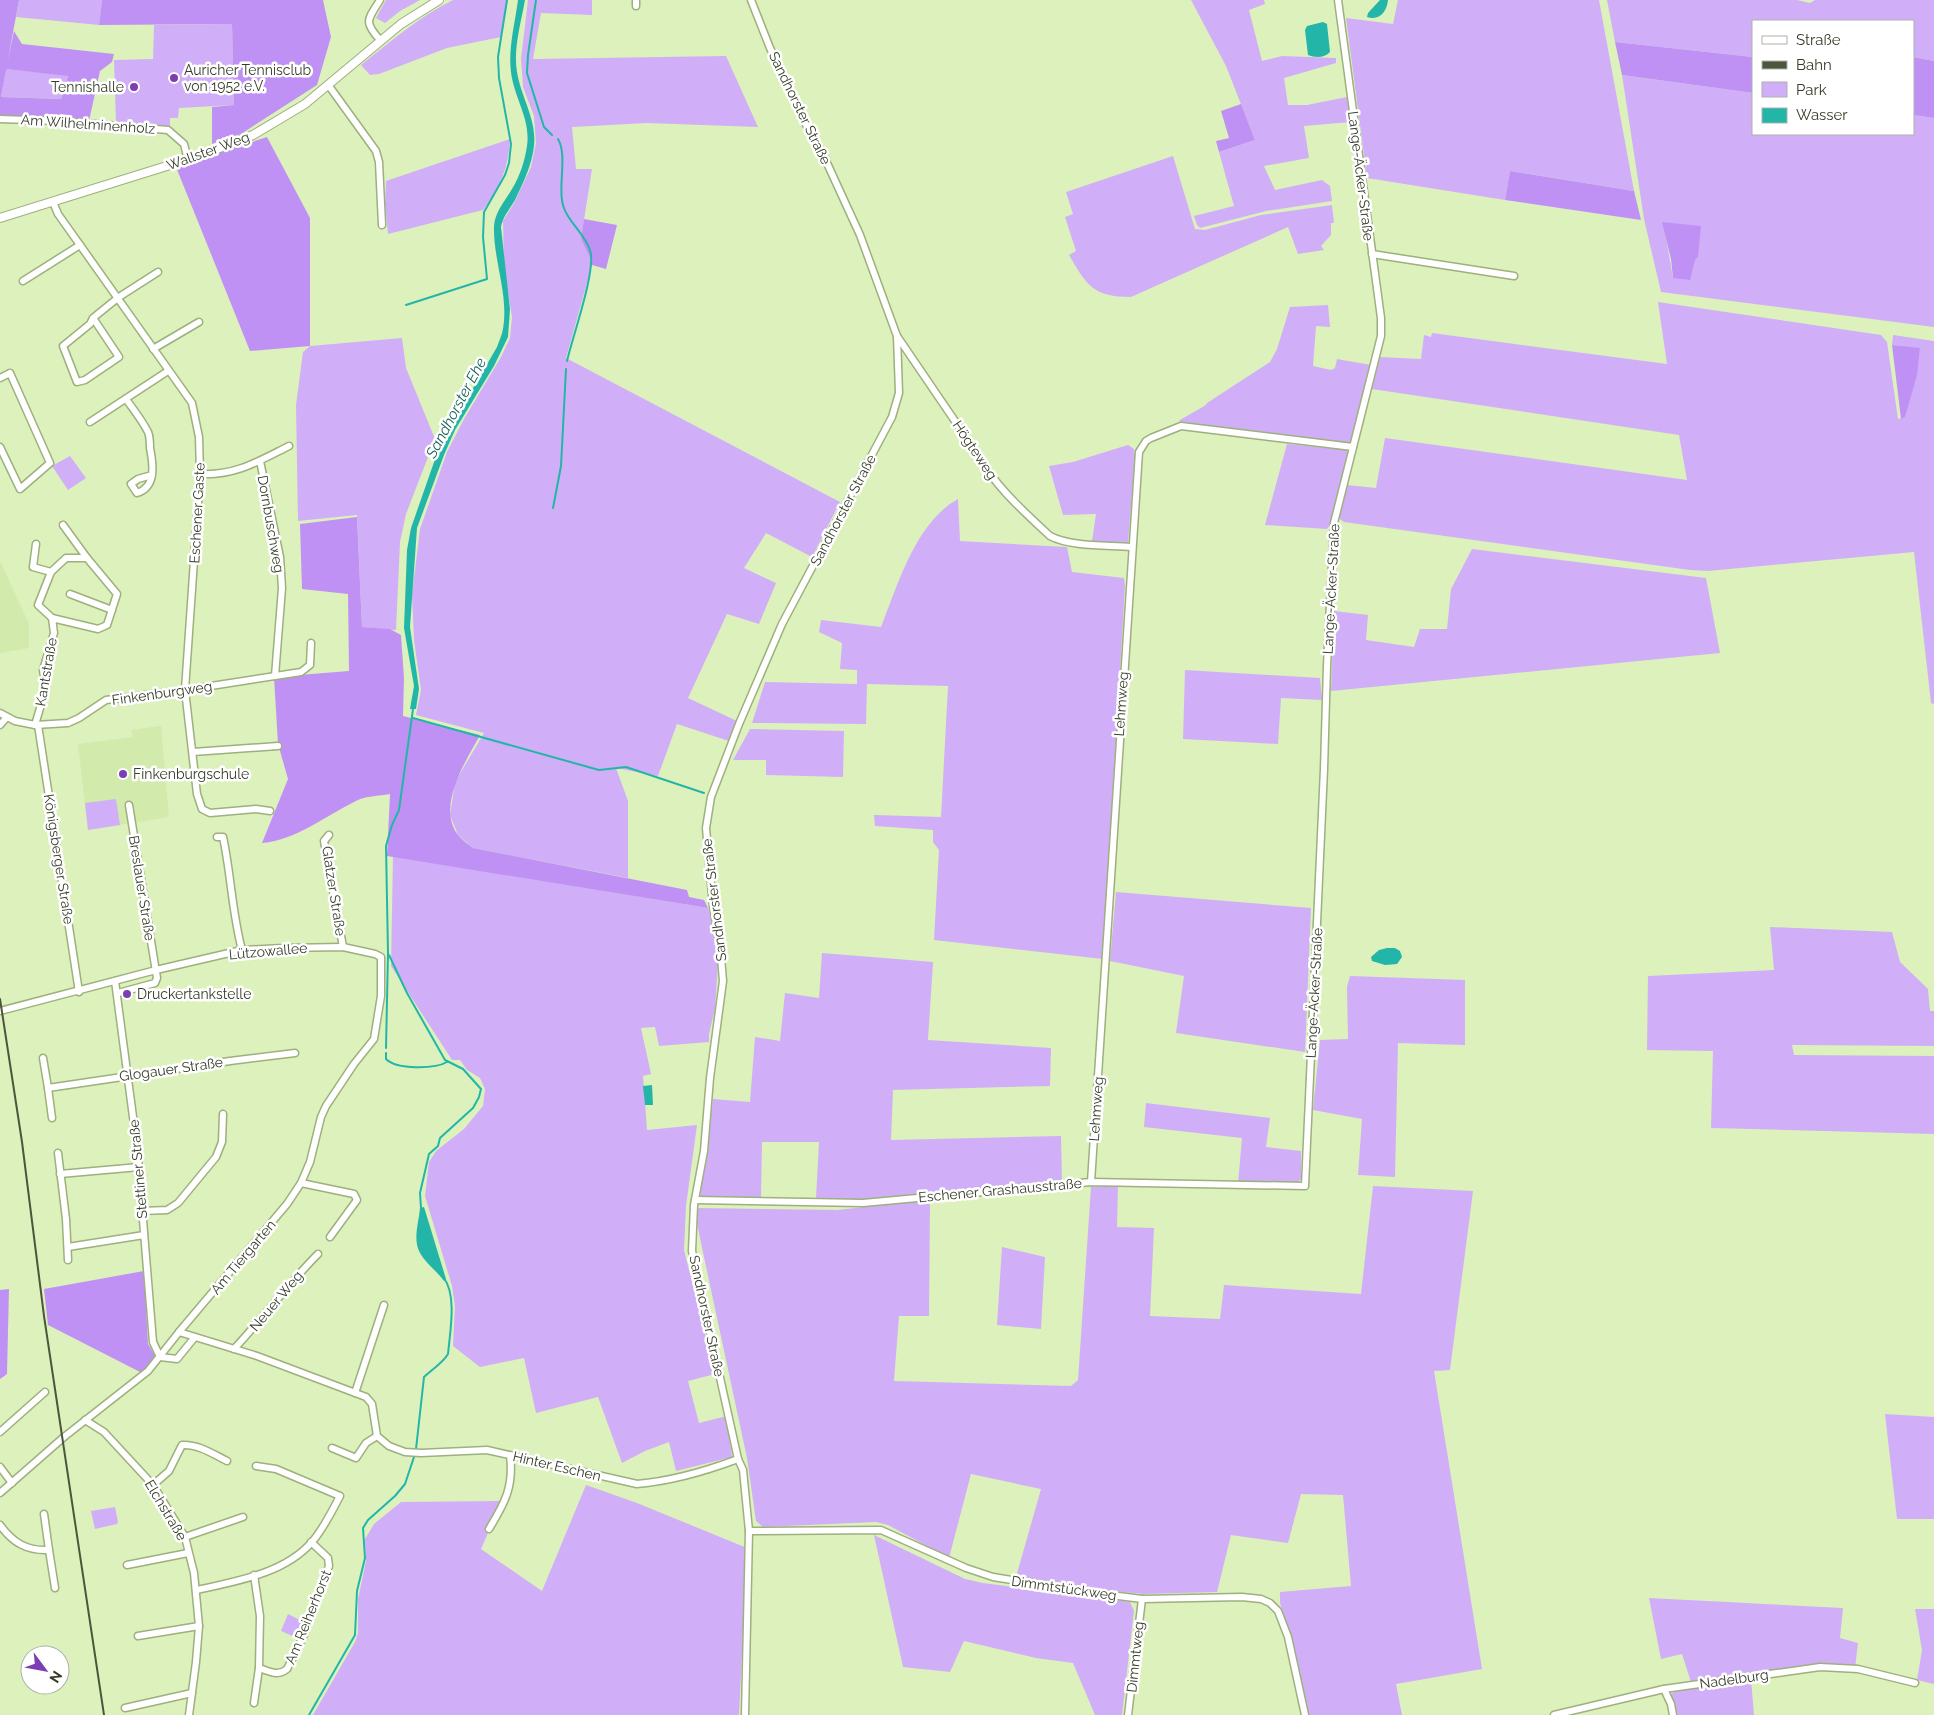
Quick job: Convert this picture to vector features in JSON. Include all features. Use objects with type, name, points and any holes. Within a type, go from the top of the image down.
[{"type":"street","points":[[380,0],[368,20],[368,26],[380,40]]},
{"type":"street","name":"Wallster Weg","points":[[0,218],[188,160],[237,142],[265,129],[305,104],[380,40],[439,0]]},
{"type":"street","name":"Sandhorster Straße","points":[[745,1715],[749,1531],[743,1470],[738,1459],[692,1251],[695,1200],[704,1150],[710,1078],[722,982],[720,945],[713,906],[706,828],[711,797],[739,724],[782,624],[892,417],[899,393],[897,336],[856,227],[821,150],[805,123],[770,48],[751,0]]},
{"type":"street","name":"Lange-Äcker-Straße","points":[[1305,1186],[1333,536],[1337,505],[1381,336],[1381,318],[1338,0]]},
{"type":"street","points":[[328,86],[376,151],[379,162],[382,225]]},
{"type":"street","name":"Am Wilhelminenholz","points":[[0,119],[57,120],[168,130],[184,144],[188,160]]},
{"type":"street","name":"Eschener Gaste","points":[[53,202],[58,214],[192,403],[199,437],[200,474],[186,690],[197,794],[202,810],[215,813],[256,810],[270,811]]},
{"type":"street","points":[[23,281],[80,245]]},
{"type":"street","points":[[1372,254],[1514,276]]},
{"type":"street","points":[[93,318],[118,357],[85,380],[77,382],[63,346],[90,324],[93,318],[118,297],[158,272]]},
{"type":"street","points":[[153,349],[199,322]]},
{"type":"street","name":"Högteweg","points":[[897,336],[976,452],[986,471],[1002,490],[1050,536],[1057,540],[1070,542],[1131,547]]},
{"type":"street","points":[[90,422],[168,371]]},
{"type":"street","points":[[0,378],[10,373],[50,463],[20,489],[0,446]]},
{"type":"street","points":[[126,399],[148,433],[153,468],[152,475]]},
{"type":"street","name":"Lehmweg","points":[[1091,1182],[1131,547],[1139,452],[1146,441],[1181,426],[1353,447]]},
{"type":"street","points":[[200,474],[217,475],[235,472],[290,446]]},
{"type":"street","name":"Dornbuschweg","points":[[260,461],[280,557],[282,588],[275,676]]},
{"type":"street","points":[[63,524],[87,558],[117,594],[112,610],[70,594]]},
{"type":"street","points":[[36,544],[33,568],[51,572],[66,558],[87,558]]},
{"type":"street","name":"Kantstraße","points":[[51,572],[38,605],[52,618],[98,629],[107,625],[112,610]]},
{"type":"street","name":"Kantstraße","points":[[36,725],[46,688],[44,670],[54,634],[52,618]]},
{"type":"street","name":"Finkenburgweg","points":[[0,713],[7,717],[36,725],[74,721],[106,700],[301,672],[310,665],[311,643]]},
{"type":"street","points":[[0,725],[7,717]]},
{"type":"street","name":"Königsberger Straße","points":[[36,725],[79,992]]},
{"type":"street","points":[[193,752],[278,746]]},
{"type":"street","name":"Breslauer Straße","points":[[130,805],[156,970]]},
{"type":"street","name":"Glatzer Straße","points":[[329,835],[324,841],[343,947]]},
{"type":"street","points":[[217,837],[223,837],[230,866],[234,908],[242,950]]},
{"type":"street","name":"Lützowallee","points":[[0,1011],[79,992],[156,970],[242,950],[343,947],[381,957]]},
{"type":"street","name":"Am Tiergarten","points":[[0,1493],[86,1420],[148,1371],[287,1204],[302,1183],[310,1162],[320,1117],[354,1064],[374,1039],[381,996],[381,957]]},
{"type":"street","points":[[118,993],[155,983],[157,978],[156,970]]},
{"type":"street","name":"Stettiner Straße","points":[[115,981],[139,1167],[154,1342],[160,1357]]},
{"type":"street","name":"Glogauer Straße","points":[[48,1088],[127,1075],[295,1053]]},
{"type":"street","points":[[43,1058],[52,1118]]},
{"type":"street","points":[[142,1211],[167,1210],[178,1203],[216,1157],[222,1142],[223,1114]]},
{"type":"street","points":[[58,1153],[68,1260]]},
{"type":"street","points":[[60,1174],[139,1167]]},
{"type":"street","name":"Eschener Grashausstraße","points":[[695,1200],[863,1203],[1091,1182],[1305,1186]]},
{"type":"street","points":[[302,1183],[354,1194],[357,1200],[330,1237]]},
{"type":"street","points":[[342,1231],[344,1219]]},
{"type":"street","points":[[68,1246],[144,1235]]},
{"type":"street","name":"Neuer Weg","points":[[234,1349],[292,1280],[318,1254]]},
{"type":"street","points":[[355,1393],[384,1305]]},
{"type":"street","points":[[179,1332],[234,1349],[366,1398],[372,1404],[377,1436],[366,1443],[356,1458],[332,1448]]},
{"type":"street","points":[[160,1357],[177,1359],[195,1337]]},
{"type":"street","points":[[0,1432],[45,1392]]},
{"type":"street","name":"Elchstraße","points":[[86,1420],[104,1432],[153,1485],[185,1537],[197,1590],[199,1626],[188,1715]]},
{"type":"street","name":"Hinter Eschen","points":[[377,1436],[389,1446],[404,1452],[487,1450],[637,1484],[652,1483],[711,1469],[738,1459]]},
{"type":"street","points":[[153,1485],[169,1471],[182,1445],[188,1444],[201,1448],[227,1461]]},
{"type":"street","points":[[489,1529],[507,1498],[512,1475],[510,1455]]},
{"type":"street","points":[[197,1590],[242,1580],[290,1561],[312,1542],[328,1519],[340,1496],[276,1469],[256,1466]]},
{"type":"street","points":[[0,1467],[12,1484]]},
{"type":"street","points":[[44,1514],[55,1588]]},
{"type":"street","points":[[185,1537],[243,1517]]},
{"type":"street","points":[[0,1525],[19,1544],[37,1551],[49,1550]]},
{"type":"street","name":"Dimmtstückweg","points":[[749,1531],[881,1530],[966,1568],[993,1577],[1087,1592],[1142,1598],[1261,1598],[1270,1603],[1278,1612],[1288,1637],[1305,1715]]},
{"type":"street","name":"Am Reiherhorst","points":[[259,1668],[282,1674],[287,1670],[304,1634],[329,1566],[328,1558],[312,1542]]},
{"type":"street","points":[[127,1565],[188,1553]]},
{"type":"street","points":[[254,1575],[260,1616],[259,1668],[254,1703]]},
{"type":"street","name":"Dimmtweg","points":[[1128,1715],[1142,1598]]},
{"type":"street","points":[[138,1636],[199,1626]]},
{"type":"street","name":"Nadelburg","points":[[1554,1715],[1664,1689],[1820,1667],[1858,1669],[1915,1684]]},
{"type":"street","points":[[1664,1689],[1671,1704],[1673,1715]]},
{"type":"street","points":[[126,1708],[192,1693]]},
{"type":"shaded area","points":[[0,0],[19,0],[8,61],[14,31],[22,44],[114,54],[112,62],[100,71],[89,121],[0,118]],"holes":[[[6,69],[68,76],[61,99],[1,97]]]},
{"type":"shaded area","points":[[102,0],[323,0],[331,37],[317,85],[241,134],[212,144],[212,107],[234,105],[232,24],[99,25]]},
{"type":"shaded area","points":[[1615,42],[1752,57],[1752,93],[1622,75]]},
{"type":"shaded area","points":[[1914,57],[1934,61],[1934,118],[1914,115]]},
{"type":"shaded area","points":[[1241,104],[1255,140],[1219,152],[1216,141],[1229,138],[1221,111]]},
{"type":"shaded area","points":[[267,137],[310,218],[310,346],[250,351],[176,167]]},
{"type":"shaded area","points":[[1510,171],[1634,191],[1641,220],[1505,200]]},
{"type":"shaded area","points":[[584,219],[617,225],[606,269],[592,265],[581,239]]},
{"type":"shaded area","points":[[1662,222],[1701,226],[1698,257],[1695,260],[1690,280],[1673,278],[1671,259]]},
{"type":"shaded area","points":[[1892,345],[1920,348],[1917,375],[1905,417],[1901,419]]},
{"type":"shaded area","points":[[357,517],[362,627],[390,629],[401,635],[404,678],[403,716],[480,735],[461,770],[452,797],[450,811],[452,823],[458,835],[473,848],[687,890],[689,897],[704,900],[708,908],[387,856],[390,794],[360,799],[299,832],[275,841],[262,843],[288,779],[278,744],[274,677],[349,671],[348,594],[302,589],[300,524]]},
{"type":"shaded area","points":[[0,561],[29,624],[29,648],[0,653]]},
{"type":"shaded area","name":"Finkenburgschule","points":[[161,726],[169,817],[88,830],[78,744],[133,737],[131,730]]},
{"type":"shaded area","points":[[144,1271],[148,1344],[155,1356],[142,1373],[48,1325],[44,1289]]},
{"type":"shaded area","points":[[9,1289],[7,1374],[0,1379],[0,1290]]},
{"type":"green space","points":[[19,0],[102,0],[99,25],[16,17]]},
{"type":"green space","points":[[386,0],[420,0],[400,11],[385,23],[376,18]]},
{"type":"green space","points":[[453,0],[508,0],[501,37],[447,48],[379,74],[370,75],[361,65],[417,22]]},
{"type":"green space","points":[[528,0],[592,0],[592,15],[541,13],[533,59],[726,56],[758,127],[647,123],[572,127],[576,169],[592,169],[581,239],[592,265],[566,358],[840,502],[812,557],[766,533],[744,568],[776,583],[759,624],[727,614],[688,698],[737,721],[729,741],[677,724],[658,776],[616,768],[628,801],[628,878],[473,848],[458,835],[450,815],[455,782],[484,733],[416,715],[421,690],[414,640],[412,595],[420,529],[447,452],[510,338],[512,317],[504,267],[503,221],[531,167],[536,143],[534,116],[523,87],[521,59]]},
{"type":"green space","points":[[1191,0],[1264,0],[1265,4],[1249,10],[1262,61],[1282,56],[1336,58],[1336,63],[1284,78],[1288,105],[1307,105],[1347,97],[1351,122],[1304,126],[1309,158],[1264,166],[1275,190],[1322,180],[1330,186],[1332,201],[1266,211],[1200,228],[1197,225],[1194,216],[1234,206],[1219,152],[1255,140],[1226,66]]},
{"type":"green space","points":[[1398,0],[1599,0],[1634,191],[1510,171],[1505,200],[1367,178],[1346,18],[1393,24]]},
{"type":"green space","points":[[1607,0],[1797,0],[1810,3],[1815,0],[1934,0],[1934,61],[1914,57],[1914,20],[1752,20],[1752,57],[1615,42]]},
{"type":"green space","name":"Auricher Tennisclub von 1952 e.V.","points":[[232,24],[234,105],[179,108],[178,118],[170,118],[170,127],[116,123],[114,60],[153,59],[154,25]]},
{"type":"green space","points":[[6,69],[68,75],[61,99],[1,97]]},
{"type":"green space","points":[[1622,75],[1752,93],[1752,135],[1914,135],[1914,115],[1934,118],[1934,327],[1661,292],[1644,219]],"holes":[[[1664,226],[1698,257],[1673,278]]]},
{"type":"green space","points":[[510,139],[507,160],[502,176],[495,192],[483,210],[388,234],[385,204],[386,181]]},
{"type":"green space","points":[[1173,156],[1195,229],[1205,230],[1261,215],[1332,205],[1334,223],[1331,223],[1331,235],[1321,246],[1324,250],[1298,254],[1288,227],[1131,297],[1108,295],[1093,288],[1081,275],[1069,255],[1076,251],[1065,217],[1073,214],[1066,192]]},
{"type":"green space","points":[[1658,302],[1881,335],[1887,342],[1898,419],[1905,417],[1920,349],[1892,345],[1893,335],[1934,341],[1934,704],[1931,703],[1914,552],[1708,571],[1690,570],[1344,522],[1340,519],[1339,514],[1347,485],[1376,488],[1385,438],[1687,480],[1679,435],[1372,389],[1380,357],[1421,359],[1424,335],[1431,337],[1432,333],[1667,364]]},
{"type":"green space","points":[[1328,305],[1330,327],[1316,326],[1313,366],[1331,370],[1335,368],[1337,359],[1371,365],[1352,442],[1347,444],[1179,424],[1180,420],[1270,362],[1277,349],[1290,307]]},
{"type":"green space","points":[[402,338],[406,368],[435,439],[406,514],[400,542],[396,630],[362,627],[357,515],[298,521],[296,405],[303,352],[310,346]]},
{"type":"green space","points":[[1287,444],[1347,450],[1348,455],[1331,524],[1327,529],[1265,525]]},
{"type":"green space","points":[[1128,445],[1134,449],[1135,457],[1128,543],[1124,545],[1092,541],[1096,514],[1063,515],[1049,466],[1073,462]]},
{"type":"green space","points":[[70,456],[86,478],[68,490],[52,466]]},
{"type":"green space","points":[[958,499],[960,541],[1067,547],[1072,572],[1124,578],[1103,959],[934,940],[939,850],[933,842],[933,830],[875,826],[874,815],[941,817],[948,686],[867,684],[866,724],[752,723],[765,682],[857,684],[857,670],[840,669],[842,643],[819,632],[821,620],[881,627],[902,574],[920,538],[943,509]]},
{"type":"green space","points":[[1472,549],[1706,578],[1720,653],[1331,691],[1334,611],[1368,615],[1366,640],[1414,647],[1420,629],[1447,629],[1451,589]]},
{"type":"green space","points":[[1185,670],[1320,678],[1322,700],[1281,698],[1278,744],[1183,739]]},
{"type":"green space","points":[[750,729],[844,731],[843,777],[766,775],[766,760],[733,760]]},
{"type":"green space","points":[[116,799],[120,825],[88,830],[85,803]]},
{"type":"green space","points":[[393,856],[708,908],[718,963],[715,1009],[709,1042],[659,1046],[655,1027],[641,1028],[651,1074],[643,1076],[647,1130],[697,1125],[686,1206],[684,1250],[715,1374],[688,1381],[699,1423],[727,1416],[732,1457],[676,1471],[669,1442],[645,1451],[622,1463],[598,1397],[536,1413],[524,1358],[480,1367],[453,1346],[455,1306],[452,1286],[425,1196],[429,1162],[436,1151],[464,1129],[483,1106],[485,1089],[480,1078],[467,1070],[460,1060],[452,1060],[391,966]]},
{"type":"green space","points":[[1116,892],[1311,908],[1305,1052],[1176,1033],[1184,976],[1110,961]]},
{"type":"green space","points":[[1770,927],[1892,932],[1900,962],[1928,989],[1930,1011],[1934,1011],[1934,1046],[1792,1045],[1794,1055],[1934,1056],[1934,1134],[1711,1128],[1713,1051],[1647,1050],[1648,976],[1774,970]]},
{"type":"green space","points":[[822,953],[933,962],[928,1040],[1051,1048],[1050,1086],[893,1090],[891,1140],[1061,1136],[1062,1182],[861,1200],[816,1198],[819,1142],[762,1142],[761,1197],[700,1198],[713,1099],[750,1102],[755,1037],[780,1041],[785,993],[819,998]]},
{"type":"green space","points":[[1350,976],[1465,980],[1465,1045],[1398,1043],[1395,1177],[1358,1175],[1362,1119],[1313,1110],[1320,1040],[1348,1039],[1347,987]]},
{"type":"green space","points":[[1146,1103],[1270,1118],[1266,1147],[1301,1151],[1301,1179],[1295,1185],[1238,1184],[1242,1138],[1144,1127]]},
{"type":"green space","points":[[1118,1185],[1117,1227],[1154,1228],[1150,1316],[1220,1319],[1224,1285],[1361,1294],[1373,1186],[1473,1191],[1450,1370],[1434,1371],[1482,1669],[1396,1684],[1402,1715],[1309,1715],[1291,1639],[1280,1603],[1280,1592],[1351,1586],[1343,1495],[1301,1494],[1288,1543],[1231,1535],[1217,1592],[1143,1594],[1094,1589],[1016,1577],[1041,1489],[971,1474],[949,1558],[888,1525],[876,1522],[763,1527],[756,1521],[747,1458],[695,1213],[699,1208],[837,1210],[930,1200],[929,1316],[899,1316],[894,1381],[1071,1386],[1078,1380],[1091,1187]]},
{"type":"green space","points":[[1002,1247],[1045,1257],[1041,1329],[997,1325]]},
{"type":"green space","points":[[1885,1414],[1934,1417],[1934,1519],[1897,1519]]},
{"type":"green space","points":[[586,1485],[637,1503],[747,1548],[739,1715],[313,1715],[355,1642],[358,1633],[358,1599],[366,1561],[365,1539],[374,1524],[401,1502],[502,1501],[481,1549],[542,1591]]},
{"type":"green space","points":[[115,1507],[117,1524],[95,1529],[91,1511]]},
{"type":"green space","points":[[874,1535],[965,1579],[1130,1602],[1134,1611],[1122,1715],[1095,1715],[1073,1663],[1036,1658],[964,1641],[950,1672],[903,1667]]},
{"type":"green space","points":[[1649,1598],[1843,1608],[1840,1638],[1858,1643],[1855,1668],[1814,1666],[1691,1682],[1682,1654],[1661,1659]]},
{"type":"green space","points":[[1915,1609],[1934,1609],[1934,1684],[1917,1680],[1922,1650]]},
{"type":"green space","points":[[288,1614],[304,1622],[297,1638],[281,1631]]},
{"type":"green space","points":[[1751,1679],[1754,1715],[1677,1715],[1670,1695],[1674,1692]]},
{"type":"water","points":[[518,0],[525,0],[517,45],[516,63],[519,81],[533,127],[534,146],[527,174],[515,200],[503,219],[501,227],[510,309],[508,337],[494,366],[455,430],[417,528],[410,627],[419,689],[416,709],[410,709],[414,686],[404,628],[407,550],[411,528],[440,445],[497,347],[503,329],[503,290],[494,239],[494,226],[498,211],[520,173],[528,136],[513,82],[510,63]]},
{"type":"water","points":[[1380,0],[1388,0],[1382,14],[1376,18],[1367,17],[1368,13]]},
{"type":"water","points":[[1323,22],[1327,24],[1330,52],[1320,57],[1308,55],[1305,30],[1307,26]]},
{"type":"water","points":[[1395,948],[1400,951],[1402,957],[1397,964],[1385,965],[1372,961],[1371,957],[1379,950]]},
{"type":"water","points":[[652,1085],[653,1105],[645,1105],[643,1086]]},
{"type":"water","points":[[424,1207],[446,1279],[444,1281],[424,1259],[417,1246],[416,1235],[420,1208]]},
{"type":"waterway","points":[[406,305],[487,279],[483,237],[484,212],[505,175],[509,163],[511,144],[499,78],[498,57],[507,0]]},
{"type":"waterway","points":[[536,0],[527,73],[544,127],[552,135]]},
{"type":"waterway","points":[[558,139],[562,152],[562,200],[566,213],[587,243],[591,259],[587,287],[567,361]]},
{"type":"waterway","points":[[553,508],[561,466],[566,369]]},
{"type":"waterway","name":"Sandhorster Ehe","points":[[386,1048],[388,953],[386,846],[399,810],[413,709]]},
{"type":"waterway","points":[[413,718],[599,770],[626,767],[704,793]]},
{"type":"waterway","name":"Sandhorster Ehe","points":[[389,955],[407,993],[445,1060],[463,1069],[481,1089],[473,1108],[440,1138],[438,1146],[429,1154],[420,1193],[421,1208]]},
{"type":"waterway","name":"Sandhorster Ehe","points":[[386,1053],[386,1059],[391,1063],[407,1067],[434,1066],[447,1062]]},
{"type":"waterway","name":"Sandhorster Ehe","points":[[416,1449],[424,1377],[440,1364],[448,1354],[452,1304],[444,1278]]},
{"type":"waterway","name":"Sandhorster Ehe","points":[[309,1715],[355,1635],[357,1591],[365,1558],[363,1528],[368,1520],[395,1496],[405,1484],[414,1457]]},
{"type":"railway","points":[[0,999],[22,1142],[44,1316],[104,1715]]},
{"type":"place","name":"Auricher Tennisclub von 1952 e.V.","points":[[174,78]]},
{"type":"place","name":"Tennishalle","points":[[134,87]]},
{"type":"place","name":"Finkenburgschule","points":[[123,774]]},
{"type":"place","name":"Druckertankstelle","points":[[127,994]]}]
